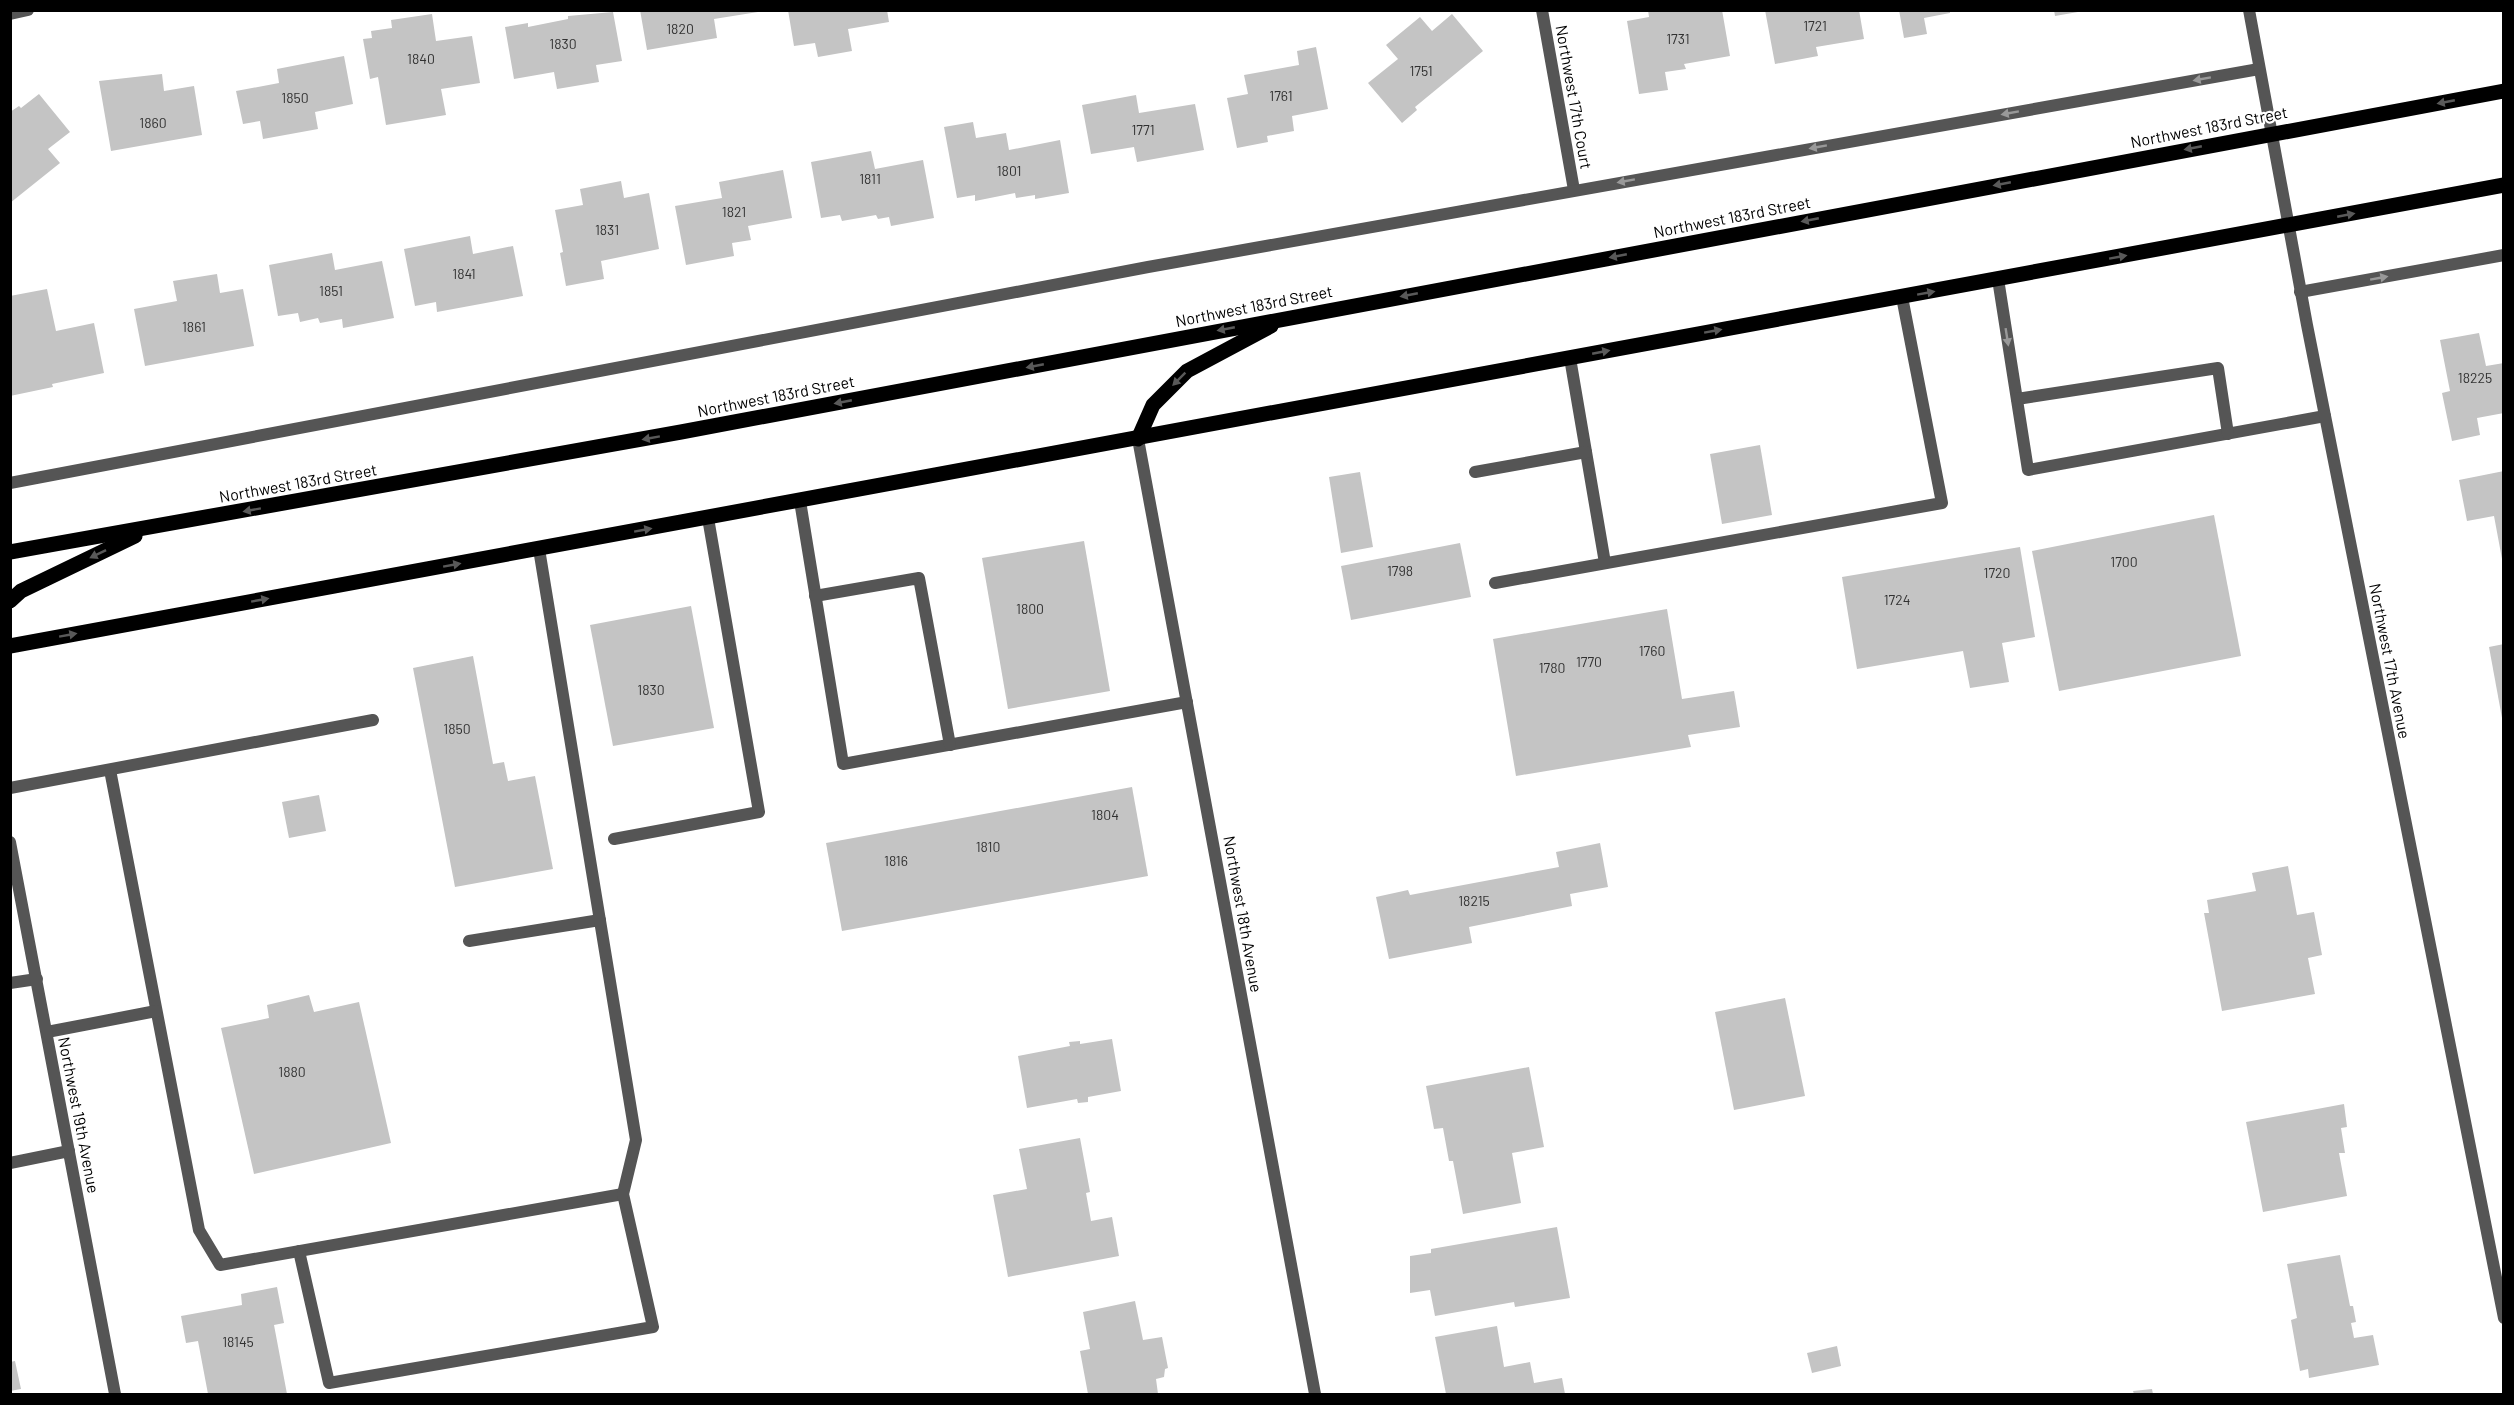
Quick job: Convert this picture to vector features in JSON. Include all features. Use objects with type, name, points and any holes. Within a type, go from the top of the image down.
[{"type":"main road","name":"Northwest 183rd Street","points":[[10,552],[681,432],[2504,91]]},
{"type":"main road","points":[[10,646],[2504,185]]},
{"type":"main road","points":[[1138,439],[1153,405],[1187,371],[1284,319]]},
{"type":"main road","points":[[10,601],[21,591],[151,528]]},
{"type":"street","points":[[10,14],[28,10]]},
{"type":"street","name":"Northwest 17th Court","points":[[1542,10],[1574,190]]},
{"type":"street","name":"Northwest 17th Avenue","points":[[2249,10],[2300,291],[2504,1317]]},
{"type":"street","points":[[10,483],[1148,267],[2259,69]]},
{"type":"street","points":[[2300,291],[2504,255]]},
{"type":"street","points":[[1998,279],[2028,470],[2325,416]]},
{"type":"street","points":[[1495,583],[1942,503],[1902,297]]},
{"type":"street","points":[[1570,358],[1605,563]]},
{"type":"street","points":[[2017,399],[2218,368],[2228,434]]},
{"type":"street","name":"Northwest 18th Avenue","points":[[1138,439],[1315,1395]]},
{"type":"street","points":[[1475,472],[1586,452]]},
{"type":"street","points":[[800,501],[843,764],[1187,702]]},
{"type":"street","points":[[614,839],[759,812],[708,518]]},
{"type":"street","points":[[299,1251],[329,1383],[653,1327],[623,1194],[636,1140],[539,549]]},
{"type":"street","points":[[815,596],[919,578],[950,745]]},
{"type":"street","points":[[10,788],[373,720]]},
{"type":"street","points":[[110,770],[199,1230],[220,1265],[623,1194]]},
{"type":"street","name":"Northwest 19th Avenue","points":[[10,842],[115,1395]]},
{"type":"street","points":[[469,941],[600,920]]},
{"type":"street","points":[[10,983],[37,979]]},
{"type":"street","points":[[46,1032],[156,1011]]},
{"type":"street","points":[[10,1163],[69,1152]]},
{"type":"building","points":[[640,10],[758,10],[758,12],[714,19],[717,38],[647,50]]},
{"type":"building","points":[[788,10],[887,10],[889,22],[848,29],[852,51],[818,57],[815,43],[794,46]]},
{"type":"building","points":[[1648,10],[1722,10],[1730,56],[1684,64],[1686,69],[1665,72],[1668,90],[1639,94],[1627,21],[1649,17]]},
{"type":"building","points":[[1765,10],[1859,10],[1864,39],[1816,47],[1818,56],[1775,64]]},
{"type":"building","points":[[1899,10],[1950,10],[1950,13],[1924,18],[1927,34],[1904,38]]},
{"type":"building","points":[[2054,10],[2078,10],[2078,12],[2055,16]]},
{"type":"building","points":[[613,12],[622,61],[596,65],[599,82],[557,89],[554,72],[514,79],[505,27],[528,23],[528,27],[568,19],[568,16]]},
{"type":"building","points":[[432,14],[436,41],[472,36],[480,83],[441,89],[446,115],[386,125],[378,77],[370,79],[363,39],[372,38],[371,31],[392,28],[391,20]]},
{"type":"building","points":[[1452,14],[1483,51],[1415,107],[1417,110],[1402,123],[1368,83],[1398,59],[1386,45],[1420,17],[1432,31]]},
{"type":"building","points":[[1316,47],[1328,109],[1292,116],[1294,131],[1267,136],[1268,142],[1237,148],[1227,98],[1248,94],[1244,75],[1299,65],[1297,51]]},
{"type":"building","points":[[344,56],[353,104],[315,112],[318,129],[263,139],[260,121],[243,124],[236,91],[279,83],[277,69]]},
{"type":"building","points":[[162,74],[164,91],[194,86],[202,135],[111,151],[99,81]]},
{"type":"building","points":[[39,94],[70,132],[48,149],[60,163],[10,203],[10,112],[19,106],[21,108]]},
{"type":"building","points":[[1136,95],[1139,113],[1195,104],[1204,150],[1137,162],[1134,147],[1091,154],[1082,105]]},
{"type":"building","points":[[973,122],[976,138],[1006,133],[1009,150],[1060,140],[1069,193],[1035,199],[1035,195],[1016,198],[1015,193],[975,201],[975,195],[957,198],[944,127]]},
{"type":"building","points":[[871,151],[875,169],[923,160],[934,218],[891,226],[889,217],[878,219],[876,215],[842,221],[840,215],[821,218],[811,162]]},
{"type":"building","points":[[783,170],[792,218],[748,226],[751,240],[732,243],[734,256],[686,265],[675,206],[722,198],[719,182]]},
{"type":"building","points":[[621,181],[624,198],[649,193],[659,249],[601,261],[604,279],[566,286],[560,253],[563,252],[555,210],[583,205],[580,189]]},
{"type":"building","points":[[470,236],[473,254],[513,246],[523,296],[437,312],[436,302],[415,306],[404,249]]},
{"type":"building","points":[[332,253],[335,270],[382,261],[394,318],[343,328],[342,319],[320,323],[318,318],[300,322],[298,313],[278,316],[269,265]]},
{"type":"building","points":[[217,274],[220,293],[243,289],[254,346],[145,366],[134,309],[177,301],[173,281]]},
{"type":"building","points":[[47,289],[56,331],[94,323],[104,373],[10,396],[10,296]]},
{"type":"building","points":[[2479,333],[2486,366],[2504,363],[2504,413],[2477,418],[2480,435],[2452,441],[2442,393],[2450,391],[2440,340]]},
{"type":"building","points":[[1760,445],[1772,515],[1722,524],[1710,454]]},
{"type":"building","points":[[2504,471],[2504,559],[2502,559],[2494,516],[2467,521],[2459,480]]},
{"type":"building","points":[[1360,472],[1373,547],[1341,553],[1329,477]]},
{"type":"building","points":[[2214,515],[2241,656],[2059,691],[2032,551]]},
{"type":"building","points":[[1084,541],[1110,691],[1008,709],[982,558]]},
{"type":"building","points":[[1460,543],[1471,597],[1351,620],[1341,566]]},
{"type":"building","points":[[2020,547],[2035,637],[2002,643],[2009,682],[1970,688],[1963,651],[1857,669],[1842,577]]},
{"type":"building","points":[[691,606],[714,728],[613,746],[590,625]]},
{"type":"building","points":[[1667,609],[1682,699],[1734,691],[1740,727],[1688,735],[1691,747],[1516,776],[1493,639]]},
{"type":"building","points":[[2504,644],[2504,718],[2502,718],[2489,647]]},
{"type":"building","points":[[473,656],[493,764],[504,762],[508,781],[535,776],[553,869],[455,887],[413,668]]},
{"type":"building","points":[[1132,787],[1148,876],[842,931],[826,843]]},
{"type":"building","points":[[319,795],[326,831],[289,838],[282,802]]},
{"type":"building","points":[[1600,843],[1608,887],[1570,894],[1572,906],[1469,927],[1472,943],[1389,959],[1376,897],[1408,890],[1410,895],[1559,867],[1556,852]]},
{"type":"building","points":[[2288,866],[2297,915],[2314,912],[2322,955],[2308,958],[2315,994],[2222,1011],[2204,913],[2209,913],[2207,900],[2256,891],[2252,873]]},
{"type":"building","points":[[309,995],[314,1012],[359,1002],[391,1143],[254,1174],[221,1028],[269,1018],[267,1005]]},
{"type":"building","points":[[1785,998],[1805,1096],[1734,1110],[1715,1012]]},
{"type":"building","points":[[1112,1039],[1121,1091],[1088,1097],[1088,1102],[1078,1103],[1077,1099],[1027,1108],[1018,1056],[1070,1046],[1069,1042],[1080,1041],[1080,1044]]},
{"type":"building","points":[[1529,1067],[1544,1147],[1512,1153],[1521,1203],[1463,1214],[1453,1161],[1449,1161],[1443,1128],[1434,1129],[1426,1086]]},
{"type":"building","points":[[2344,1104],[2347,1127],[2341,1128],[2345,1153],[2339,1153],[2347,1196],[2263,1212],[2246,1122]]},
{"type":"building","points":[[1080,1138],[1090,1192],[1086,1193],[1091,1221],[1112,1217],[1119,1256],[1008,1277],[993,1195],[1027,1189],[1019,1149]]},
{"type":"building","points":[[1557,1227],[1570,1298],[1515,1307],[1514,1302],[1435,1316],[1430,1290],[1410,1293],[1410,1256],[1431,1253],[1431,1249]]},
{"type":"building","points":[[2340,1255],[2350,1306],[2353,1306],[2356,1322],[2351,1323],[2354,1338],[2373,1335],[2379,1365],[2309,1378],[2308,1369],[2300,1371],[2291,1320],[2297,1318],[2287,1264]]},
{"type":"building","points":[[277,1287],[284,1323],[274,1325],[287,1394],[208,1394],[198,1341],[186,1343],[181,1316],[242,1305],[241,1294]]},
{"type":"building","points":[[1135,1301],[1143,1340],[1162,1337],[1168,1368],[1165,1369],[1164,1377],[1156,1379],[1158,1394],[1088,1394],[1080,1351],[1090,1349],[1083,1312]]},
{"type":"building","points":[[1497,1326],[1504,1367],[1530,1362],[1534,1383],[1562,1378],[1565,1394],[1446,1394],[1435,1337]]},
{"type":"building","points":[[1837,1346],[1841,1366],[1812,1373],[1807,1353]]},
{"type":"building","points":[[15,1361],[21,1389],[10,1391],[10,1362]]},
{"type":"building","points":[[2152,1389],[2153,1394],[2134,1394],[2133,1391]]}]
